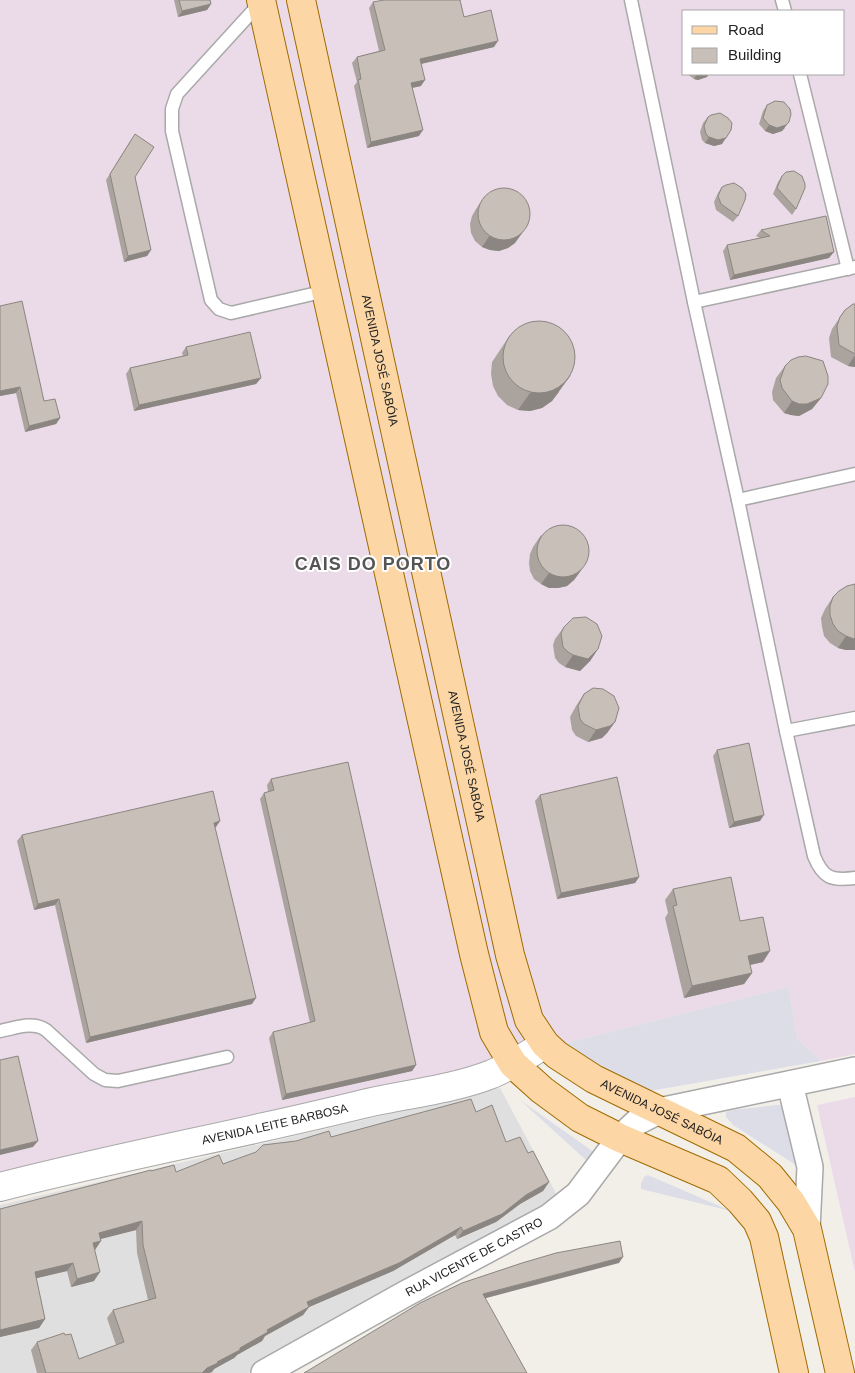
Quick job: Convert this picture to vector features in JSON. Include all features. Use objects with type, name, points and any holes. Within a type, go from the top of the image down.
[{"type":"main road","name":"AVENIDA JOSÉ SABÓIA","points":[[301,0],[510,955],[529,1020],[545,1044],[557,1055],[594,1079],[736,1148],[770,1176],[791,1202],[807,1229],[840,1373]]},
{"type":"main road","points":[[261,1],[474,954],[494,1032],[513,1064],[542,1090],[580,1118],[620,1138],[718,1180],[740,1201],[757,1221],[764,1237],[794,1373]]},
{"type":"street","name":"AVENIDA LEITE BARBOSA","points":[[0,1187],[141,1153],[302,1119],[388,1098],[458,1085],[492,1074],[513,1064],[545,1044]]},
{"type":"street","points":[[659,1111],[855,1070]]},
{"type":"street","points":[[790,1084],[810,1168],[807,1229]]},
{"type":"street","name":"RUA VICENTE DE CASTRO","points":[[264,1373],[405,1294],[549,1217],[578,1194],[620,1138],[637,1122],[659,1111]]},
{"type":"lane","points":[[631,0],[694,302],[814,856],[820,870],[827,876],[855,878]]},
{"type":"lane","points":[[261,1],[177,94],[172,109],[172,131],[211,300],[219,309],[231,313],[326,291]]},
{"type":"lane","points":[[694,302],[851,268],[800,75]]},
{"type":"lane","points":[[738,500],[855,474]]},
{"type":"lane","points":[[786,732],[855,718]]},
{"type":"lane","points":[[0,1031],[32,1024],[39,1025],[94,1074],[105,1080],[118,1081],[227,1057]]},
{"type":"shaded area","points":[[0,0],[855,0],[855,1054],[821,1061],[797,1038],[789,987],[562,1044],[506,1083],[0,1197]]},
{"type":"shaded area","points":[[789,987],[797,1038],[821,1061],[644,1092],[562,1044]]},
{"type":"shaded area","points":[[500,1088],[558,1197],[248,1373],[0,1373],[0,1205]]},
{"type":"shaded area","points":[[855,1097],[855,1272],[817,1105]]},
{"type":"shaded area","points":[[520,1100],[591,1150],[593,1152],[588,1161],[587,1161]]},
{"type":"shaded area","points":[[776,1105],[784,1108],[799,1167],[733,1125],[726,1117],[726,1112],[733,1110]]},
{"type":"shaded area","points":[[648,1175],[731,1211],[641,1189],[644,1177]]},
{"type":"building","points":[[179,0],[210,0],[211,4],[182,11]]},
{"type":"building","points":[[384,0],[460,0],[464,17],[491,10],[498,41],[420,59],[425,80],[411,83],[423,130],[371,142],[358,80],[361,79],[357,57],[385,50],[373,2]]},
{"type":"building","points":[[775,101],[784,102],[790,109],[791,114],[786,125],[777,128],[769,125],[763,118],[767,105]]},
{"type":"building","points":[[720,113],[732,123],[731,130],[726,138],[718,140],[706,134],[704,126],[708,117]]},
{"type":"building","points":[[135,134],[154,147],[135,177],[151,250],[128,256],[110,174]]},
{"type":"building","points":[[794,171],[802,176],[805,184],[796,209],[777,188],[782,176],[786,172]]},
{"type":"building","points":[[734,183],[742,188],[746,194],[738,216],[721,204],[718,196],[722,187]]},
{"type":"building","points":[[504,188],[514,190],[522,196],[528,204],[530,214],[528,224],[522,232],[514,238],[504,240],[494,238],[486,232],[480,224],[478,214],[480,204],[486,196],[494,190]]},
{"type":"building","points":[[826,216],[834,252],[734,275],[727,245],[770,236],[761,230]]},
{"type":"building","points":[[22,301],[44,401],[55,399],[60,418],[29,426],[20,387],[0,391],[0,306]]},
{"type":"building","points":[[855,304],[855,354],[839,345],[837,326],[845,310]]},
{"type":"building","points":[[546,321],[565,331],[573,343],[575,357],[573,371],[565,383],[553,391],[532,393],[513,383],[505,371],[503,350],[513,331],[525,323]]},
{"type":"building","points":[[250,332],[261,378],[139,405],[130,368],[188,355],[186,347]]},
{"type":"building","points":[[806,356],[823,361],[828,376],[828,384],[821,398],[807,404],[799,404],[792,401],[782,388],[780,380],[785,366],[791,360]]},
{"type":"building","points":[[558,525],[568,525],[577,529],[585,537],[589,551],[585,565],[577,573],[568,577],[558,577],[549,573],[541,565],[537,556],[537,546],[541,537],[549,529]]},
{"type":"building","points":[[855,584],[854,639],[838,631],[830,615],[830,606],[833,597],[839,591]]},
{"type":"building","points":[[586,617],[597,624],[602,636],[598,649],[588,659],[568,652],[563,647],[561,633],[573,618]]},
{"type":"building","points":[[593,688],[603,689],[614,696],[619,708],[615,722],[610,726],[596,730],[584,724],[580,719],[578,706],[584,694]]},
{"type":"building","points":[[749,743],[764,815],[734,822],[717,750]]},
{"type":"building","points":[[348,762],[416,1065],[286,1094],[273,1032],[315,1021],[264,793],[274,790],[271,779]]},
{"type":"building","points":[[617,777],[639,877],[561,893],[540,795]]},
{"type":"building","points":[[213,791],[220,821],[214,823],[256,998],[90,1037],[59,899],[38,904],[22,835]]},
{"type":"building","points":[[731,877],[740,921],[763,917],[770,951],[748,956],[752,973],[692,986],[673,906],[677,905],[673,889]]},
{"type":"building","points":[[18,1056],[38,1141],[0,1150],[0,1060]]},
{"type":"building","points":[[471,1099],[476,1112],[492,1105],[506,1142],[520,1137],[528,1153],[533,1151],[549,1182],[526,1195],[502,1214],[463,1231],[461,1227],[399,1263],[307,1302],[309,1307],[267,1330],[268,1332],[207,1368],[202,1373],[46,1373],[37,1342],[64,1333],[65,1335],[71,1334],[79,1359],[124,1342],[113,1310],[156,1298],[143,1245],[142,1221],[99,1233],[101,1241],[93,1243],[100,1272],[77,1279],[73,1263],[35,1272],[45,1319],[0,1330],[0,1209],[174,1165],[176,1172],[219,1155],[223,1164],[256,1152],[263,1145],[296,1141],[329,1131],[331,1137]]},
{"type":"building","points":[[620,1241],[623,1257],[483,1294],[527,1373],[304,1373],[420,1303],[462,1283],[556,1253]]},
{"type":"district","name":"CAIS DO PORTO","points":[[373,564]]}]
